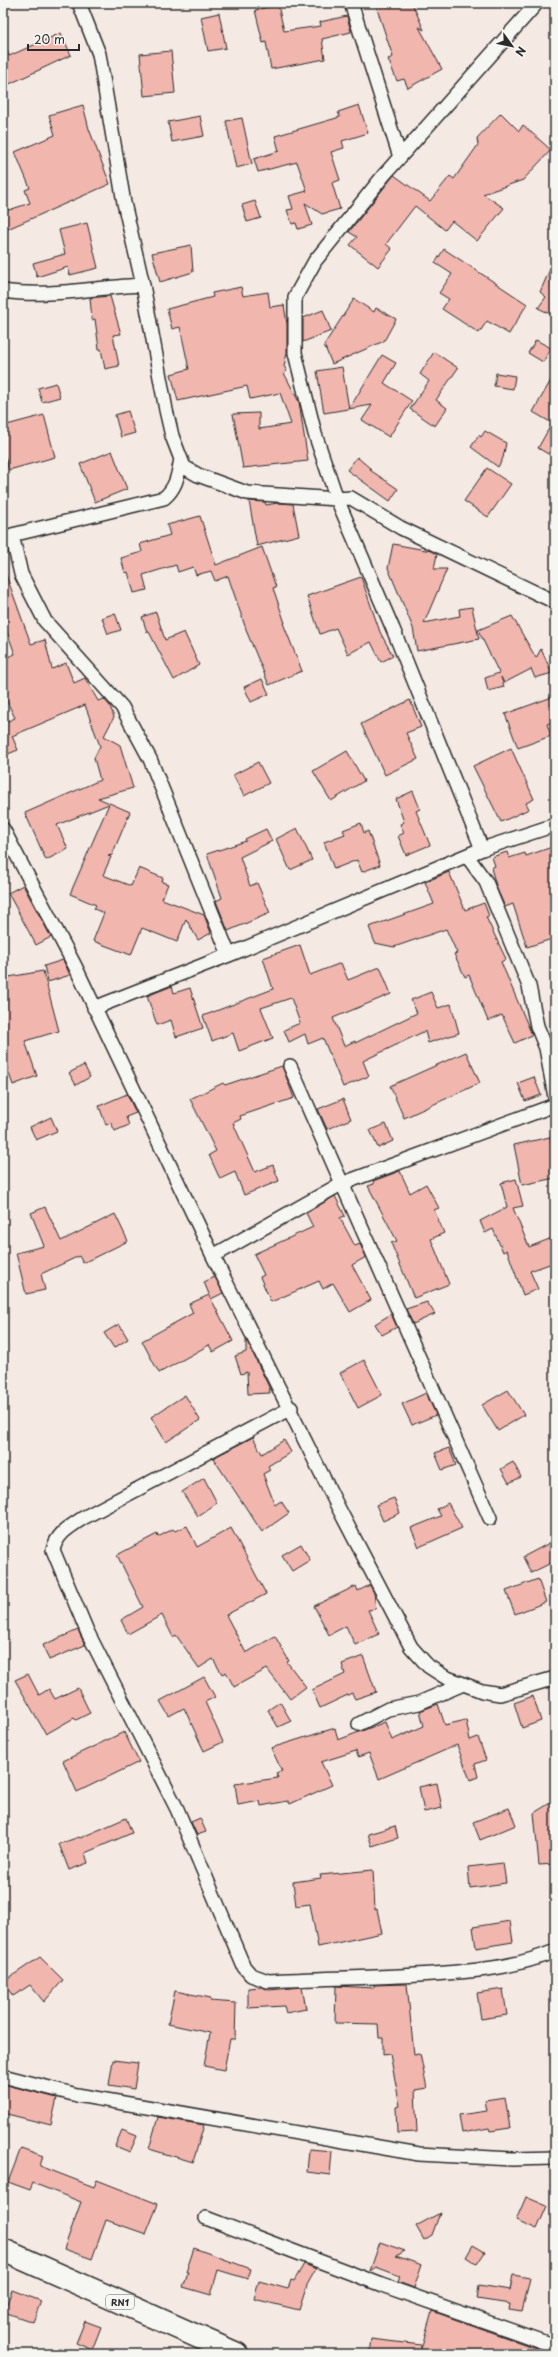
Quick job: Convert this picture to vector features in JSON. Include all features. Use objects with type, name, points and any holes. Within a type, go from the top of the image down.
[{"type":"highway","name":"RN1","points":[[3,2250],[237,2354]]},
{"type":"street","points":[[80,3],[99,54],[124,203],[143,285],[170,429],[180,459],[188,471],[247,494],[337,500],[351,498],[401,528],[555,602]]},
{"type":"street","points":[[351,3],[400,157]]},
{"type":"street","points":[[482,849],[393,629],[337,500],[315,434],[295,353],[295,297],[315,261],[400,157],[537,3]]},
{"type":"street","points":[[3,291],[40,294],[110,286],[143,285]]},
{"type":"street","points":[[180,459],[174,487],[164,498],[8,537],[21,574],[45,621],[122,707],[150,758],[229,955]]},
{"type":"street","points":[[94,1008],[229,955],[482,849],[555,825]]},
{"type":"street","points":[[3,829],[94,1008],[213,1256],[291,1408],[339,1509],[411,1647],[428,1666],[461,1685],[500,1694],[555,1678]]},
{"type":"street","points":[[467,856],[486,882],[529,986],[537,1026],[546,1048],[555,1097]]},
{"type":"street","points":[[290,1066],[490,1518]]},
{"type":"street","points":[[213,1256],[341,1184],[555,1105]]},
{"type":"street","points":[[291,1408],[83,1518],[62,1532],[55,1540],[53,1550],[87,1631],[177,1809],[244,1967],[251,1975],[268,1981],[408,1976],[514,1966],[555,1951]]},
{"type":"street","points":[[359,1724],[388,1709],[419,1703],[461,1685]]},
{"type":"street","points":[[3,2076],[77,2095],[419,2154],[512,2159],[555,2158]]},
{"type":"street","points":[[206,2218],[382,2285],[555,2346]]},
{"type":"building","points":[[375,3],[412,3],[424,30],[419,27],[442,69],[408,88],[404,79],[397,81],[388,59],[393,57]]},
{"type":"building","points":[[278,5],[284,31],[321,26],[320,22],[347,16],[351,32],[322,39],[325,59],[271,69],[266,42],[263,43],[255,10]]},
{"type":"building","points":[[219,13],[226,48],[208,51],[201,17]]},
{"type":"building","points":[[61,33],[71,55],[3,87],[3,46],[5,45],[9,56]]},
{"type":"building","points":[[171,51],[175,93],[144,96],[140,54]]},
{"type":"building","points":[[83,105],[89,129],[110,184],[3,231],[3,212],[30,203],[25,190],[30,188],[15,152],[55,135],[49,115]]},
{"type":"building","points":[[359,105],[368,133],[342,141],[344,148],[331,152],[340,180],[332,183],[340,209],[322,214],[305,203],[312,225],[298,229],[296,223],[292,224],[287,210],[293,209],[289,196],[307,191],[297,162],[258,172],[254,159],[279,151],[275,136],[340,117],[338,112]]},
{"type":"building","points":[[501,113],[519,131],[523,125],[551,150],[523,180],[483,194],[504,208],[477,241],[452,221],[445,230],[415,206],[386,244],[392,249],[378,267],[350,245],[357,237],[349,232],[394,175],[430,201],[450,176],[454,179],[478,145],[477,138]]},
{"type":"building","points":[[200,116],[204,136],[172,142],[168,122]]},
{"type":"building","points":[[242,118],[252,164],[236,168],[226,121]]},
{"type":"building","points":[[255,201],[261,218],[247,222],[242,205]]},
{"type":"building","points":[[87,223],[98,268],[70,275],[68,267],[37,277],[33,263],[65,254],[59,230]]},
{"type":"building","points":[[191,245],[193,272],[160,282],[152,253]]},
{"type":"building","points":[[444,249],[527,304],[509,334],[487,321],[479,333],[442,309],[449,299],[439,293],[452,274],[435,263]]},
{"type":"building","points":[[555,258],[555,316],[538,308],[546,297],[540,292]]},
{"type":"building","points":[[241,287],[243,296],[268,292],[270,307],[284,305],[287,324],[287,353],[284,366],[287,371],[284,373],[299,402],[308,461],[243,468],[233,414],[259,413],[259,429],[291,424],[280,393],[250,399],[247,386],[178,401],[171,374],[189,369],[180,327],[172,329],[167,309],[213,297],[212,293]]},
{"type":"building","points":[[110,296],[121,334],[113,335],[119,366],[105,369],[101,349],[99,349],[95,319],[92,320],[90,298]]},
{"type":"building","points":[[354,299],[374,312],[376,308],[396,319],[384,341],[332,364],[324,345]]},
{"type":"building","points":[[323,310],[331,331],[303,342],[303,318]]},
{"type":"building","points":[[536,340],[551,348],[543,362],[528,353]]},
{"type":"building","points":[[434,352],[458,368],[436,400],[447,408],[435,426],[410,409],[429,381],[420,374]]},
{"type":"building","points":[[382,355],[396,363],[384,383],[412,401],[389,437],[362,420],[372,405],[349,409]]},
{"type":"building","points":[[342,367],[349,409],[324,413],[317,371]]},
{"type":"building","points":[[496,373],[515,376],[513,389],[494,386]]},
{"type":"building","points":[[555,373],[555,458],[538,448],[552,423],[533,412]]},
{"type":"building","points":[[56,383],[60,397],[42,402],[38,388]]},
{"type":"building","points":[[128,411],[135,433],[121,437],[115,415]]},
{"type":"building","points":[[44,415],[55,457],[9,470],[3,450],[3,426]]},
{"type":"building","points":[[485,431],[506,443],[503,458],[498,467],[471,447],[479,435],[481,437]]},
{"type":"building","points":[[112,451],[127,489],[95,502],[80,464]]},
{"type":"building","points":[[357,457],[371,469],[370,470],[398,489],[390,501],[347,470]]},
{"type":"building","points":[[487,468],[511,484],[488,517],[464,501]]},
{"type":"building","points":[[249,501],[265,502],[266,505],[278,503],[293,504],[299,535],[257,546]]},
{"type":"building","points":[[200,516],[216,565],[262,547],[276,587],[273,588],[285,623],[283,623],[302,671],[269,685],[248,635],[228,576],[215,581],[211,571],[196,575],[193,567],[178,572],[176,565],[143,575],[147,590],[134,593],[128,572],[125,573],[121,558],[142,552],[140,544],[170,535],[167,525]]},
{"type":"building","points":[[393,544],[431,551],[437,554],[434,569],[447,569],[424,623],[460,616],[459,609],[472,607],[479,639],[417,651],[413,628],[388,568]]},
{"type":"building","points":[[5,572],[31,644],[45,640],[52,669],[66,663],[74,683],[85,678],[98,701],[104,699],[110,706],[114,717],[104,736],[120,745],[133,788],[98,798],[130,812],[112,855],[108,856],[111,857],[103,875],[131,886],[139,868],[163,878],[162,882],[168,884],[162,899],[204,915],[211,933],[198,940],[186,919],[177,942],[142,928],[131,955],[93,941],[104,913],[94,909],[96,905],[70,894],[109,804],[57,825],[68,849],[46,860],[25,813],[100,780],[94,758],[100,746],[85,705],[12,736],[18,750],[3,756],[3,716],[6,722],[15,718],[3,693],[3,659],[15,654],[3,621]]},
{"type":"building","points":[[361,577],[380,632],[393,656],[381,662],[371,642],[348,654],[336,628],[320,634],[307,596]]},
{"type":"building","points":[[156,612],[165,640],[184,632],[199,665],[174,680],[149,632],[147,632],[142,617]]},
{"type":"building","points":[[115,613],[121,630],[108,634],[102,618]]},
{"type":"building","points":[[512,616],[536,658],[541,649],[552,673],[535,678],[531,669],[504,683],[501,677],[504,687],[488,691],[485,678],[499,673],[478,630]]},
{"type":"building","points":[[262,679],[269,694],[251,702],[244,687]]},
{"type":"building","points":[[555,696],[555,721],[547,724],[551,736],[518,748],[505,714]]},
{"type":"building","points":[[410,700],[421,727],[406,733],[418,759],[385,775],[361,724]]},
{"type":"building","points":[[511,748],[534,799],[526,803],[529,809],[501,822],[473,766]]},
{"type":"building","points":[[347,751],[364,781],[331,801],[313,771]]},
{"type":"building","points":[[258,762],[269,783],[244,796],[233,775]]},
{"type":"building","points":[[413,791],[420,809],[416,811],[430,845],[406,855],[398,836],[404,833],[400,824],[404,822],[396,799]]},
{"type":"building","points":[[361,823],[364,833],[368,831],[380,865],[362,872],[357,860],[334,869],[324,842],[345,834],[343,830]]},
{"type":"building","points":[[297,828],[312,860],[290,870],[276,839]]},
{"type":"building","points":[[266,829],[272,841],[240,857],[250,886],[257,883],[270,913],[228,931],[216,901],[222,898],[207,854],[246,841],[245,839]]},
{"type":"building","points":[[555,846],[555,938],[527,947],[513,904],[505,907],[497,889],[491,868],[495,866],[492,857],[507,852],[509,858],[525,853],[526,856]]},
{"type":"building","points":[[449,872],[465,910],[484,903],[489,916],[486,917],[506,959],[501,962],[532,1035],[515,1043],[502,1015],[488,1021],[469,975],[465,977],[454,954],[457,953],[446,929],[394,947],[375,943],[369,927],[434,904],[425,882]]},
{"type":"building","points":[[23,885],[51,937],[36,945],[8,893]]},
{"type":"building","points":[[300,945],[310,975],[341,963],[348,980],[380,967],[391,994],[333,1018],[344,1046],[355,1041],[355,1043],[417,1013],[411,1000],[431,992],[438,1008],[451,1004],[459,1033],[428,1043],[425,1031],[363,1061],[369,1076],[343,1087],[323,1038],[308,1044],[305,1034],[289,1042],[284,1030],[300,1023],[291,998],[261,1008],[273,1038],[239,1051],[233,1033],[212,1041],[203,1016],[273,989],[263,958]]},
{"type":"building","points":[[63,960],[70,975],[48,982],[44,966]]},
{"type":"building","points":[[43,971],[59,1031],[25,1041],[37,1076],[13,1085],[3,1056],[3,978]]},
{"type":"building","points":[[172,986],[174,993],[190,988],[203,1028],[176,1037],[171,1020],[157,1025],[147,996]]},
{"type":"building","points":[[466,1052],[480,1083],[404,1118],[390,1086]]},
{"type":"building","points":[[84,1065],[90,1077],[76,1085],[69,1073]]},
{"type":"building","points":[[282,1066],[294,1098],[240,1116],[241,1119],[233,1123],[255,1172],[273,1165],[279,1181],[244,1195],[235,1172],[220,1179],[209,1155],[216,1151],[190,1099],[223,1083],[225,1085]]},
{"type":"building","points":[[534,1077],[541,1095],[525,1101],[518,1083]]},
{"type":"building","points":[[127,1094],[136,1113],[126,1117],[129,1125],[115,1131],[111,1123],[106,1125],[99,1106]]},
{"type":"building","points":[[343,1099],[351,1119],[327,1129],[318,1109]]},
{"type":"building","points":[[51,1117],[57,1131],[36,1140],[30,1127]]},
{"type":"building","points":[[386,1124],[393,1141],[378,1148],[370,1130]]},
{"type":"building","points":[[550,1137],[555,1164],[555,1178],[522,1185],[514,1145]]},
{"type":"building","points":[[400,1171],[410,1193],[426,1184],[439,1208],[434,1210],[444,1233],[431,1239],[449,1284],[414,1298],[391,1243],[397,1241],[368,1186],[374,1184],[373,1181]]},
{"type":"building","points":[[516,1179],[523,1206],[513,1208],[529,1247],[552,1238],[555,1247],[555,1262],[530,1271],[538,1289],[523,1295],[507,1250],[503,1252],[493,1229],[485,1233],[480,1221],[507,1207],[501,1183]]},
{"type":"building","points":[[335,1196],[345,1216],[340,1218],[355,1246],[360,1244],[366,1257],[352,1265],[371,1300],[350,1312],[333,1283],[323,1289],[319,1281],[271,1302],[260,1277],[264,1275],[254,1254],[313,1227],[306,1213]]},
{"type":"building","points":[[45,1207],[61,1241],[115,1214],[128,1241],[83,1263],[79,1256],[41,1274],[45,1290],[26,1294],[16,1253],[44,1246],[31,1213]]},
{"type":"building","points":[[215,1277],[223,1293],[211,1299],[204,1282]]},
{"type":"building","points":[[209,1295],[233,1341],[213,1352],[209,1345],[159,1373],[142,1341],[193,1313],[189,1304]]},
{"type":"building","points":[[427,1302],[435,1314],[413,1324],[406,1309]]},
{"type":"building","points":[[391,1314],[397,1327],[382,1335],[375,1324]]},
{"type":"building","points":[[119,1324],[128,1339],[114,1348],[104,1333]]},
{"type":"building","points":[[246,1339],[269,1387],[270,1393],[248,1394],[247,1372],[241,1374],[235,1356],[246,1352]]},
{"type":"building","points":[[364,1360],[382,1395],[358,1408],[340,1373]]},
{"type":"building","points":[[508,1390],[524,1415],[498,1431],[482,1405]]},
{"type":"building","points":[[426,1393],[436,1415],[412,1425],[402,1404]]},
{"type":"building","points":[[185,1395],[200,1420],[166,1442],[151,1417]]},
{"type":"building","points":[[253,1437],[262,1454],[284,1440],[291,1452],[268,1466],[270,1470],[263,1474],[275,1505],[281,1501],[289,1513],[262,1532],[213,1458]]},
{"type":"building","points":[[449,1448],[456,1465],[442,1470],[435,1453]]},
{"type":"building","points":[[513,1462],[521,1477],[509,1483],[501,1469]]},
{"type":"building","points":[[204,1478],[217,1503],[198,1516],[182,1492]]},
{"type":"building","points":[[394,1498],[400,1513],[383,1521],[376,1505]]},
{"type":"building","points":[[448,1503],[462,1528],[419,1547],[411,1528],[441,1516],[437,1509]]},
{"type":"building","points":[[187,1526],[197,1547],[231,1528],[266,1594],[226,1615],[246,1653],[275,1636],[289,1661],[287,1662],[306,1687],[290,1699],[267,1669],[234,1687],[226,1672],[222,1674],[213,1659],[199,1668],[176,1635],[173,1637],[162,1615],[128,1634],[121,1620],[143,1607],[117,1555],[157,1534],[158,1537],[173,1529],[175,1531]]},
{"type":"building","points":[[555,1540],[555,1561],[531,1573],[523,1557]]},
{"type":"building","points":[[301,1544],[310,1560],[292,1571],[282,1555]]},
{"type":"building","points":[[538,1579],[546,1602],[515,1614],[506,1591]]},
{"type":"building","points":[[370,1585],[374,1593],[376,1609],[368,1610],[379,1634],[355,1645],[346,1626],[329,1635],[314,1606],[356,1586],[358,1591]]},
{"type":"building","points":[[78,1630],[85,1645],[49,1660],[43,1645]]},
{"type":"building","points":[[363,1656],[376,1692],[355,1699],[352,1693],[320,1708],[312,1690],[345,1674],[342,1664]]},
{"type":"building","points":[[28,1674],[39,1695],[49,1689],[55,1699],[78,1688],[90,1713],[76,1720],[74,1718],[46,1734],[15,1680]]},
{"type":"building","points":[[204,1677],[215,1697],[205,1702],[223,1742],[204,1751],[184,1708],[169,1716],[160,1701]]},
{"type":"building","points":[[533,1696],[541,1721],[522,1728],[514,1703]]},
{"type":"building","points":[[280,1702],[291,1721],[278,1727],[268,1710]]},
{"type":"building","points":[[438,1704],[445,1725],[466,1720],[470,1740],[478,1737],[486,1760],[475,1764],[478,1777],[470,1780],[457,1745],[379,1779],[369,1753],[358,1757],[356,1751],[321,1762],[332,1785],[290,1804],[288,1801],[261,1806],[260,1801],[238,1805],[235,1784],[278,1778],[276,1773],[282,1771],[271,1748],[335,1728],[338,1740],[385,1722],[392,1740],[424,1726],[420,1711]]},
{"type":"building","points":[[124,1732],[139,1762],[77,1792],[63,1761]]},
{"type":"building","points":[[437,1783],[442,1808],[424,1812],[419,1787]]},
{"type":"building","points":[[555,1800],[555,1864],[539,1865],[534,1813]]},
{"type":"building","points":[[509,1808],[516,1825],[480,1840],[473,1822]]},
{"type":"building","points":[[126,1818],[132,1833],[85,1853],[88,1863],[69,1870],[59,1844],[79,1837],[80,1838]]},
{"type":"building","points":[[200,1818],[206,1832],[197,1835],[191,1822]]},
{"type":"building","points":[[395,1826],[398,1838],[372,1846],[368,1834]]},
{"type":"building","points":[[503,1863],[506,1883],[470,1888],[468,1867]]},
{"type":"building","points":[[373,1870],[375,1910],[377,1909],[382,1933],[318,1947],[310,1904],[296,1906],[293,1882],[321,1878],[320,1875]]},
{"type":"building","points":[[510,1921],[513,1942],[476,1948],[473,1927]]},
{"type":"building","points":[[40,1957],[63,1980],[44,2002],[30,1985],[13,1996],[3,1982]]},
{"type":"building","points":[[407,1984],[414,2055],[420,2054],[427,2088],[415,2090],[417,2132],[397,2133],[396,2107],[400,2106],[390,2054],[383,2055],[383,2038],[379,2038],[378,2024],[335,2023],[336,1986],[374,1988],[374,1985]]},
{"type":"building","points":[[262,1987],[269,1990],[302,1987],[306,2009],[286,2013],[284,2006],[248,2008],[248,1988]]},
{"type":"building","points":[[503,1989],[507,2015],[481,2019],[477,1993]]},
{"type":"building","points":[[175,1991],[211,1998],[210,2001],[236,2003],[235,2039],[230,2039],[224,2070],[204,2066],[210,2033],[168,2024]]},
{"type":"building","points":[[113,2060],[138,2063],[134,2089],[109,2085]]},
{"type":"building","points":[[3,2084],[57,2098],[51,2125],[3,2113]]},
{"type":"building","points":[[505,2097],[510,2128],[490,2131],[489,2128],[462,2133],[459,2115],[487,2111],[485,2100]]},
{"type":"building","points":[[158,2117],[204,2125],[193,2162],[149,2149]]},
{"type":"building","points":[[122,2130],[137,2136],[130,2152],[115,2146]]},
{"type":"building","points":[[21,2148],[43,2156],[40,2166],[94,2187],[97,2180],[158,2204],[146,2234],[106,2220],[92,2259],[64,2249],[81,2202],[33,2183],[30,2190],[8,2182]]},
{"type":"building","points":[[309,2149],[332,2151],[330,2175],[307,2172]]},
{"type":"building","points":[[526,2197],[547,2206],[537,2229],[516,2220]]},
{"type":"building","points":[[440,2213],[432,2235],[424,2240],[416,2226]]},
{"type":"building","points":[[380,2242],[405,2251],[396,2256],[422,2265],[414,2288],[398,2282],[400,2276],[376,2267],[370,2271]]},
{"type":"building","points":[[473,2245],[485,2252],[477,2264],[466,2257]]},
{"type":"building","points":[[194,2248],[251,2269],[248,2279],[218,2270],[211,2295],[183,2287]]},
{"type":"building","points":[[304,2264],[316,2269],[307,2285],[299,2310],[254,2299],[259,2281],[288,2289],[291,2280],[294,2281]]},
{"type":"building","points":[[513,2275],[530,2278],[522,2312],[509,2310],[510,2304],[477,2299],[479,2285],[510,2290]]},
{"type":"building","points":[[12,2290],[41,2301],[33,2322],[4,2312]]},
{"type":"building","points":[[432,2311],[552,2354],[369,2354],[371,2339],[421,2345],[421,2349]]},
{"type":"building","points":[[85,2321],[101,2327],[92,2350],[76,2343]]}]
